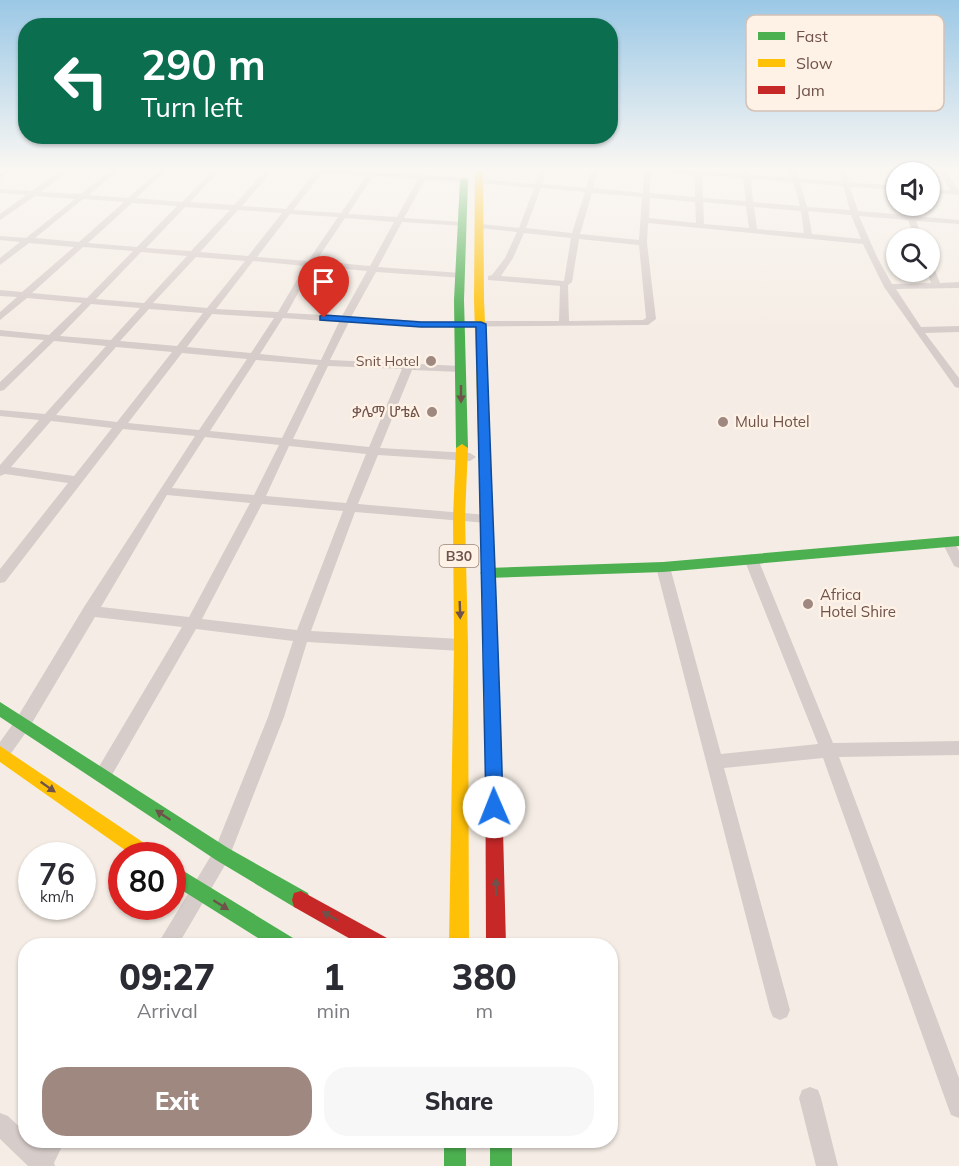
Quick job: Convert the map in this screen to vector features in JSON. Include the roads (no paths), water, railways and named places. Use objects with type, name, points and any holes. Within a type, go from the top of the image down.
[{"type":"main road","name":"B30","points":[[480,222],[487,573],[492,646],[496,938]]},
{"type":"main road","name":"B30","points":[[459,938],[461,645],[459,516],[462,456],[459,325],[462,224]]},
{"type":"main road","points":[[461,362],[482,356]]},
{"type":"main road","points":[[487,573],[663,567],[953,542]]},
{"type":"main road","points":[[0,709],[222,854],[368,938]]},
{"type":"main road","points":[[0,754],[128,842]]},
{"type":"main road","points":[[186,883],[275,938]]},
{"type":"main road","points":[[454,1166],[455,1148]]},
{"type":"main road","points":[[501,1148],[501,1166]]},
{"type":"street","points":[[0,262],[49,222]]},
{"type":"street","points":[[0,318],[107,222]]},
{"type":"street","points":[[0,388],[53,338],[88,299],[165,222]]},
{"type":"street","points":[[1,470],[223,222]]},
{"type":"street","points":[[0,578],[75,480],[122,424],[176,351],[281,222]]},
{"type":"street","points":[[0,754],[22,723],[202,432],[281,315],[310,264],[340,222]]},
{"type":"street","points":[[103,775],[193,622],[257,501],[345,320],[399,222]]},
{"type":"street","points":[[437,222],[462,224]]},
{"type":"street","points":[[495,278],[501,272],[524,222]]},
{"type":"street","points":[[480,279],[495,278],[564,284],[568,282],[579,222]]},
{"type":"street","points":[[0,293],[345,320],[459,325],[645,324],[651,319],[643,222]]},
{"type":"street","points":[[666,222],[865,242]]},
{"type":"street","points":[[752,222],[753,231]]},
{"type":"street","points":[[806,222],[808,236]]},
{"type":"street","points":[[858,222],[888,287],[959,385]]},
{"type":"street","points":[[480,226],[643,243]]},
{"type":"street","points":[[0,238],[461,276]]},
{"type":"street","points":[[936,282],[937,286]]},
{"type":"street","points":[[564,284],[564,323]]},
{"type":"street","points":[[888,287],[959,285]]},
{"type":"street","points":[[918,330],[959,329]]},
{"type":"street","points":[[0,333],[325,363],[408,366],[461,362]]},
{"type":"street","points":[[171,938],[222,854],[276,717],[302,636],[351,506],[408,366]]},
{"type":"street","points":[[0,413],[373,451],[485,457]]},
{"type":"street","points":[[1,470],[75,480]]},
{"type":"street","points":[[164,492],[487,519]]},
{"type":"street","points":[[953,542],[959,562]]},
{"type":"street","points":[[751,559],[828,750],[959,1107]]},
{"type":"street","points":[[663,567],[780,1010]]},
{"type":"street","points":[[459,572],[487,573]]},
{"type":"street","points":[[89,612],[302,636],[461,645]]},
{"type":"street","points":[[715,762],[828,750],[959,748]]},
{"type":"street","points":[[810,1098],[827,1166]]},
{"type":"street","points":[[0,1124],[18,1142]]},
{"type":"street","points":[[25,1148],[42,1165],[50,1148]]},
{"type":"place","name":"Snit Hotel","points":[[431,361]]},
{"type":"place","name":"ቃሌማ ሆቴል","points":[[432,412]]},
{"type":"place","name":"Mulu Hotel","points":[[723,422]]},
{"type":"place","name":"Africa Hotel Shire","points":[[808,604]]}]
